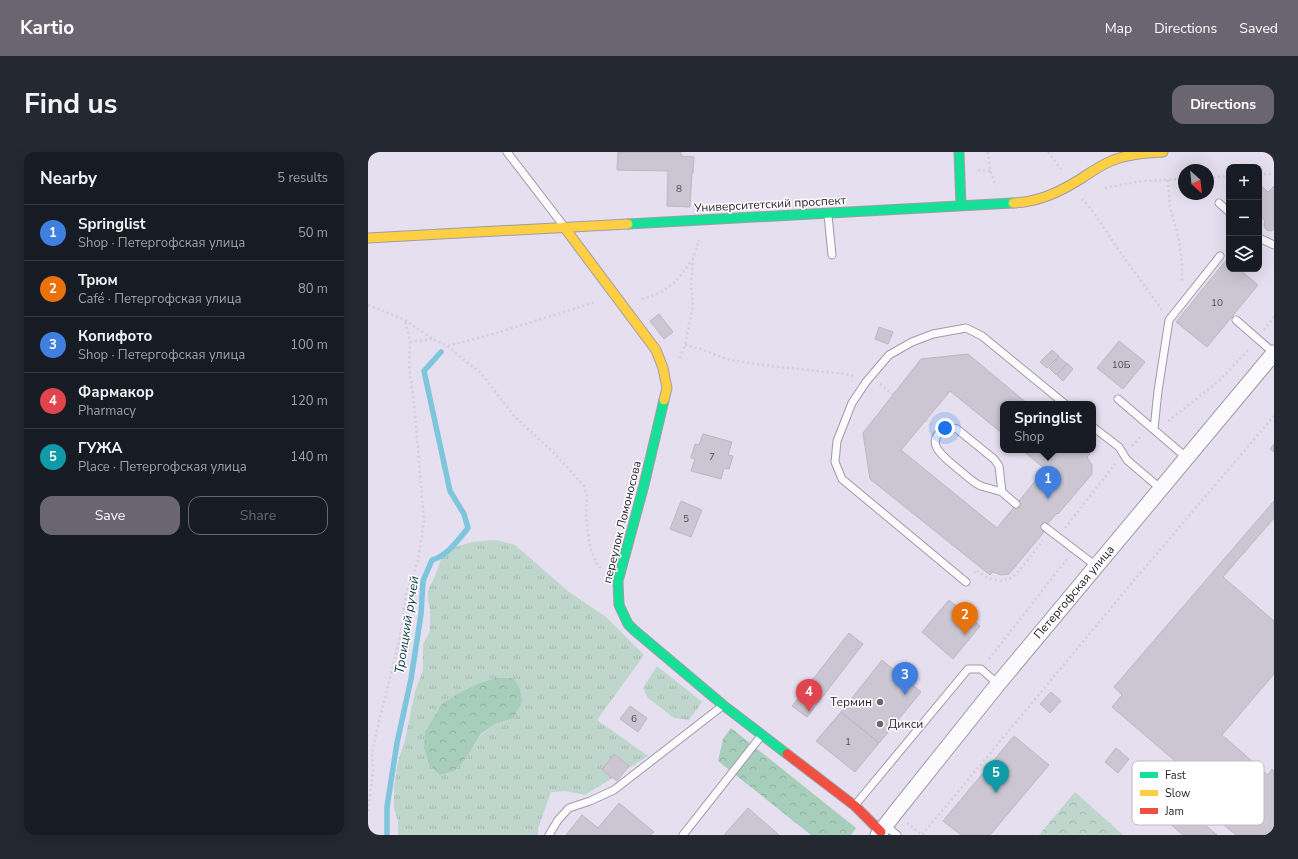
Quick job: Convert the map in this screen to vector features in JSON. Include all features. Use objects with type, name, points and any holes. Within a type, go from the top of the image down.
[{"type":"street","points":[[959,152],[961,206]]},
{"type":"street","name":"Университетский проспект","points":[[368,238],[1022,203],[1038,200],[1052,195],[1072,185],[1112,160],[1129,155],[1163,152]]},
{"type":"street","name":"переулок Ломоносова","points":[[564,227],[656,350],[663,368],[667,388],[644,485],[618,581],[619,605],[628,624],[723,705],[855,806],[886,832]]},
{"type":"street","name":"Петергофская улица","points":[[886,832],[895,813],[998,684],[1274,353]]},
{"type":"lane","points":[[511,153],[564,227]]},
{"type":"lane","points":[[1219,203],[1226,209]]},
{"type":"lane","points":[[828,213],[832,255]]},
{"type":"lane","points":[[1262,239],[1274,245]]},
{"type":"lane","points":[[1154,429],[1158,391],[1169,320],[1220,256]]},
{"type":"lane","points":[[1236,320],[1274,353]]},
{"type":"lane","points":[[966,582],[842,479],[835,462],[837,441],[852,403],[866,382],[889,355],[912,342],[933,334],[966,328],[982,336],[1061,401]]},
{"type":"lane","points":[[1118,399],[1188,458]]},
{"type":"lane","points":[[1002,492],[999,466],[994,459],[957,429],[947,427],[939,432],[935,442],[938,452],[973,481],[981,486],[1002,492],[1016,504]]},
{"type":"lane","points":[[1096,429],[1119,447],[1127,460],[1161,489]]},
{"type":"lane","points":[[1048,529],[1096,566]]},
{"type":"lane","points":[[855,806],[968,669],[981,668],[998,684]]},
{"type":"lane","points":[[549,835],[558,820],[569,808],[590,801],[614,790],[723,705]]},
{"type":"lane","points":[[684,835],[762,734]]},
{"type":"path","points":[[1262,174],[1274,174]]},
{"type":"path","points":[[1214,177],[1226,176]]},
{"type":"path","points":[[1168,180],[1170,206],[1179,240],[1182,275]]},
{"type":"path","points":[[1081,198],[1092,210],[1157,304]]},
{"type":"path","points":[[679,359],[685,345],[694,306],[691,285],[693,259],[700,238]]},
{"type":"path","points":[[447,346],[526,324],[615,296],[632,299],[644,298],[662,290],[680,277],[693,259]]},
{"type":"path","points":[[368,305],[405,320],[433,339],[447,346],[481,373],[514,416],[555,454],[584,486],[587,496],[586,517],[591,550],[598,564],[604,571],[618,581]]},
{"type":"path","points":[[368,811],[373,771],[372,754],[399,642],[406,594],[418,561],[424,521],[410,365],[410,342],[405,320]]},
{"type":"path","points":[[410,342],[433,339]]},
{"type":"path","points":[[685,345],[726,359],[784,368],[846,374],[866,382]]},
{"type":"path","points":[[880,384],[893,395]]},
{"type":"path","points":[[895,813],[922,835],[1136,578],[1274,416]]},
{"type":"path","points":[[966,582],[976,570],[989,579],[1000,581],[1012,578],[1048,529]]},
{"type":"green space","points":[[496,540],[515,545],[569,592],[606,617],[644,655],[597,720],[648,756],[585,795],[565,791],[551,792],[538,828],[538,835],[398,835],[398,821],[394,809],[394,787],[398,762],[405,740],[415,692],[423,670],[423,644],[430,632],[428,590],[443,554],[451,548],[473,542]],"holes":[[[513,678],[522,702],[514,718],[495,724],[481,735],[464,761],[454,771]]]},
{"type":"green space","points":[[657,666],[702,702],[689,720],[674,718],[648,698],[643,688]]},
{"type":"green space","points":[[496,678],[513,678],[520,689],[522,702],[514,718],[495,724],[481,734],[464,761],[454,771],[440,775],[429,764],[424,747],[425,732],[442,704],[459,693],[478,684]]},
{"type":"green space","points":[[731,728],[856,828],[851,835],[811,835],[718,761],[723,739]]},
{"type":"green space","points":[[1075,792],[1123,835],[1039,835]]},
{"type":"building","points":[[618,152],[681,152],[681,156],[694,157],[690,207],[667,206],[668,171],[617,170]]},
{"type":"building","points":[[1274,186],[1274,229],[1271,231],[1267,230],[1264,224],[1265,221],[1262,218],[1262,187],[1268,192]]},
{"type":"building","points":[[1226,260],[1226,272],[1243,272],[1258,285],[1207,347],[1176,322]]},
{"type":"building","points":[[659,314],[673,332],[664,339],[650,321]]},
{"type":"building","points":[[879,327],[893,332],[888,344],[875,339]]},
{"type":"building","points":[[1119,341],[1145,362],[1123,389],[1097,368]]},
{"type":"building","points":[[1052,350],[1059,356],[1047,368],[1040,362]]},
{"type":"building","points":[[968,354],[1024,401],[1000,401],[1000,432],[950,391],[901,450],[997,528],[1045,469],[1026,453],[1090,454],[1087,457],[1092,465],[1092,474],[1045,527],[1042,531],[1044,532],[1009,574],[1001,575],[993,572],[990,575],[870,479],[863,433],[921,359]]},
{"type":"building","points":[[1059,357],[1067,364],[1056,375],[1049,368]]},
{"type":"building","points":[[1067,363],[1073,369],[1063,381],[1057,375]]},
{"type":"building","points":[[703,434],[732,442],[728,455],[733,456],[729,469],[724,468],[721,479],[691,471],[695,459],[691,458],[695,444],[699,445]]},
{"type":"building","points":[[1274,444],[1274,452],[1270,449]]},
{"type":"building","points":[[681,501],[702,510],[691,537],[670,529]]},
{"type":"building","points":[[1274,501],[1274,518],[1223,577],[1274,621],[1274,674],[1222,735],[1252,761],[1175,761],[1112,707],[1122,695],[1114,687]]},
{"type":"building","points":[[949,600],[980,626],[953,659],[922,632]]},
{"type":"building","points":[[849,633],[863,644],[807,717],[792,706]]},
{"type":"building","name":"Термин","points":[[882,660],[921,692],[879,743],[841,712]]},
{"type":"building","points":[[1051,692],[1061,701],[1050,713],[1040,704]]},
{"type":"building","points":[[630,706],[647,718],[638,732],[620,719]]},
{"type":"building","points":[[841,712],[879,743],[855,772],[816,741]]},
{"type":"building","points":[[1014,736],[1049,765],[990,835],[961,835],[943,821]]},
{"type":"building","points":[[1116,748],[1129,759],[1118,773],[1105,762]]},
{"type":"building","points":[[614,754],[629,766],[617,781],[602,770]]},
{"type":"building","points":[[1272,769],[1274,771],[1274,835],[1236,835],[1224,825],[1264,825],[1264,772],[1268,775]]},
{"type":"building","points":[[619,803],[654,832],[651,835],[566,835],[582,815],[598,828]]},
{"type":"building","points":[[748,808],[779,835],[724,835]]},
{"type":"building","points":[[1171,825],[1205,825],[1217,835],[1183,835]]},
{"type":"waterway","name":"Троицкий ручей","points":[[387,835],[387,807],[397,743],[411,679],[421,614],[423,581],[432,560],[448,551],[468,528],[464,514],[450,491],[424,371],[441,352]]},
{"type":"traffic: fast","points":[[959,152],[961,206]]},
{"type":"traffic: fast","points":[[628,224],[1013,203]]},
{"type":"traffic: fast","points":[[664,400],[644,485],[618,581],[619,605],[628,624],[634,630],[723,705],[787,754]]},
{"type":"traffic: slow","points":[[1013,203],[1032,201],[1057,192],[1111,161],[1137,154],[1163,152]]},
{"type":"traffic: slow","points":[[368,238],[628,224]]},
{"type":"traffic: slow","points":[[564,227],[656,350],[663,368],[667,388],[664,400]]},
{"type":"traffic: jam","points":[[787,754],[855,806],[881,832]]},
{"type":"place","name":"Springlist","points":[[1048,499]]},
{"type":"place","name":"Трюм","points":[[965,635]]},
{"type":"place","name":"Копифото","points":[[905,695]]},
{"type":"place","name":"Термин","points":[[880,702]]},
{"type":"place","name":"Фармакор","points":[[809,712]]},
{"type":"place","name":"Дикси","points":[[880,724]]},
{"type":"place","name":"ГУЖА","points":[[996,793]]}]
